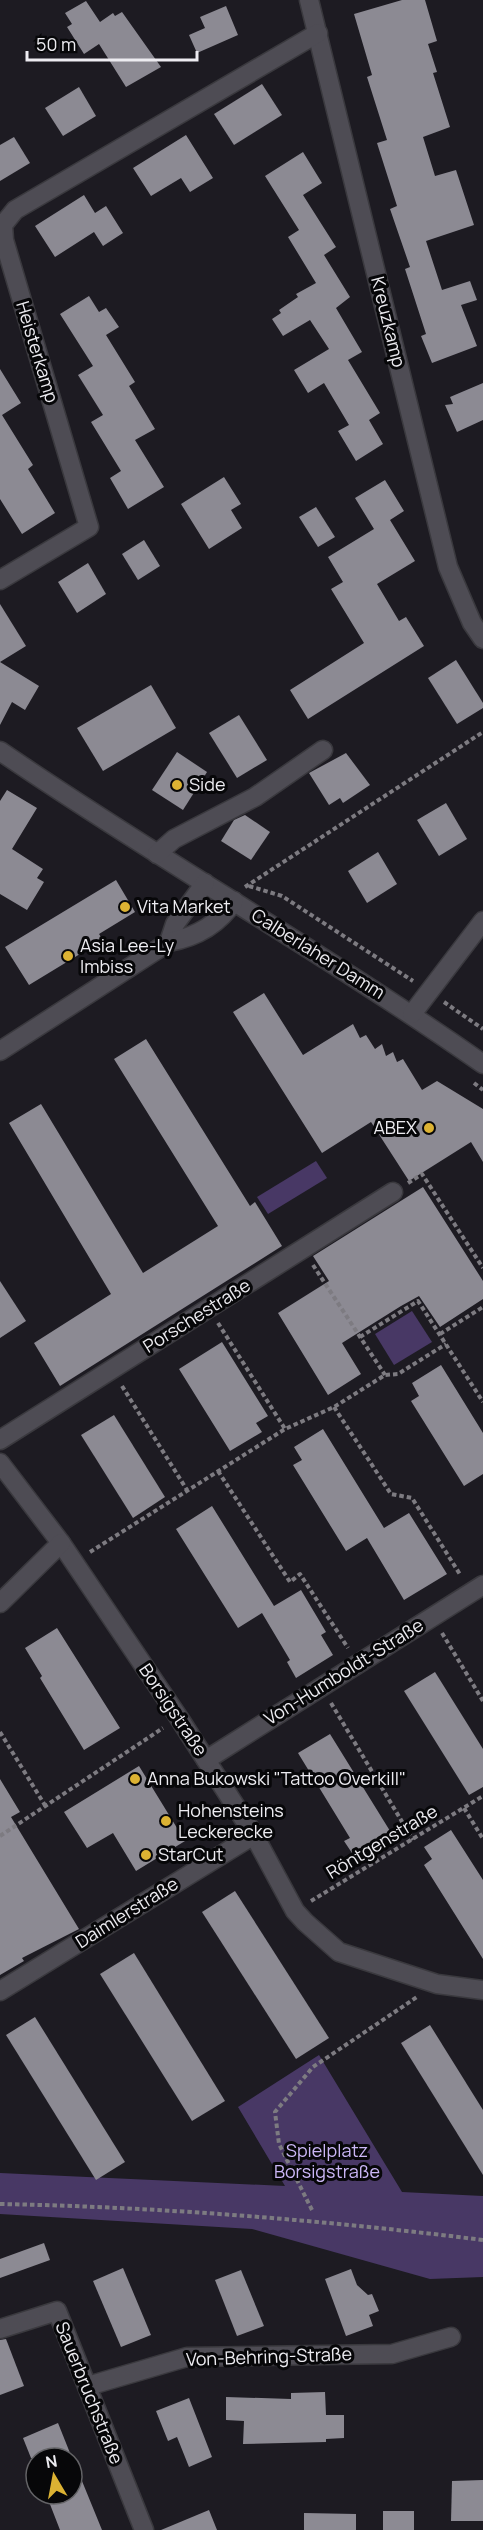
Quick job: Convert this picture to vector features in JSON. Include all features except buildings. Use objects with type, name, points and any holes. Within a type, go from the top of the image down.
[{"type":"street","name":"Kreuzkamp","points":[[309,0],[448,567],[472,622],[483,639]]},
{"type":"street","name":"Heisterkamp","points":[[0,580],[89,527],[4,240],[3,225],[15,210],[318,33]]},
{"type":"street","points":[[157,854],[174,839],[255,797],[323,750]]},
{"type":"street","name":"Calberlaher Damm","points":[[0,751],[157,854],[412,1014],[483,1064]]},
{"type":"street","points":[[169,942],[175,924],[205,883]]},
{"type":"street","points":[[0,1051],[169,942],[188,938],[224,917],[234,901]]},
{"type":"street","points":[[412,1014],[483,921]]},
{"type":"street","name":"Porschestraße","points":[[0,1440],[393,1192]]},
{"type":"street","name":"Borsigstraße","points":[[0,1463],[61,1543],[179,1718],[254,1835],[296,1911],[339,1952],[437,1984],[483,1990]]},
{"type":"street","points":[[0,1603],[61,1543]]},
{"type":"street","name":"Von-Humboldt-Straße","points":[[206,1760],[477,1589]]},
{"type":"street","name":"Daimlerstraße","points":[[0,1991],[254,1835]]},
{"type":"street","name":"Sauerbruchstraße","points":[[0,2329],[57,2311],[144,2530]]},
{"type":"street","name":"Von-Behring-Straße","points":[[88,2386],[187,2357],[392,2354],[451,2337]]},
{"type":"path","points":[[234,901],[246,885],[483,732]]},
{"type":"path","points":[[237,879],[246,885],[282,896],[483,1029]]},
{"type":"path","points":[[393,1192],[422,1174],[483,1268]]},
{"type":"path","points":[[303,1249],[385,1375]]},
{"type":"path","points":[[360,1337],[418,1301],[483,1402]]},
{"type":"path","points":[[440,1334],[483,1308]]},
{"type":"path","points":[[209,1309],[285,1429]]},
{"type":"path","points":[[74,1562],[285,1429],[334,1407],[385,1375],[398,1374],[446,1344]]},
{"type":"path","points":[[112,1370],[187,1490]]},
{"type":"path","points":[[334,1407],[391,1494],[412,1498],[477,1589]]},
{"type":"path","points":[[218,1471],[290,1582],[300,1574],[358,1663]]},
{"type":"path","points":[[432,1617],[483,1701]]},
{"type":"path","points":[[322,1687],[413,1840]]},
{"type":"path","points":[[0,1836],[179,1718]]},
{"type":"path","points":[[0,1732],[46,1807]]},
{"type":"path","name":"Röntgenstraße","points":[[296,1911],[483,1796]]},
{"type":"path","points":[[464,1808],[483,1839]]},
{"type":"path","points":[[312,2210],[279,2145],[275,2112],[313,2067],[437,1984]]},
{"type":"path","points":[[0,2204],[89,2206],[401,2229],[483,2240]]},
{"type":"green space","points":[[316,1161],[327,1178],[268,1214],[257,1197]]},
{"type":"green space","points":[[412,1311],[432,1342],[394,1365],[375,1334]]},
{"type":"green space","name":"Spielplatz Borsigstraße","points":[[319,2055],[402,2192],[483,2196],[483,2277],[430,2279],[252,2229],[0,2214],[0,2173],[285,2186],[238,2107]]},
{"type":"place","name":"Side","points":[[177,785]]},
{"type":"place","name":"Vita Market","points":[[125,907]]},
{"type":"place","name":"Asia Lee-Ly Imbiss","points":[[68,956]]},
{"type":"place","name":"ABEX","points":[[429,1128]]},
{"type":"place","name":"Anna Bukowski \"Tattoo Overkill\"","points":[[135,1779]]},
{"type":"place","name":"Hohensteins Leckerecke","points":[[166,1821]]},
{"type":"place","name":"StarCut","points":[[146,1855]]}]
